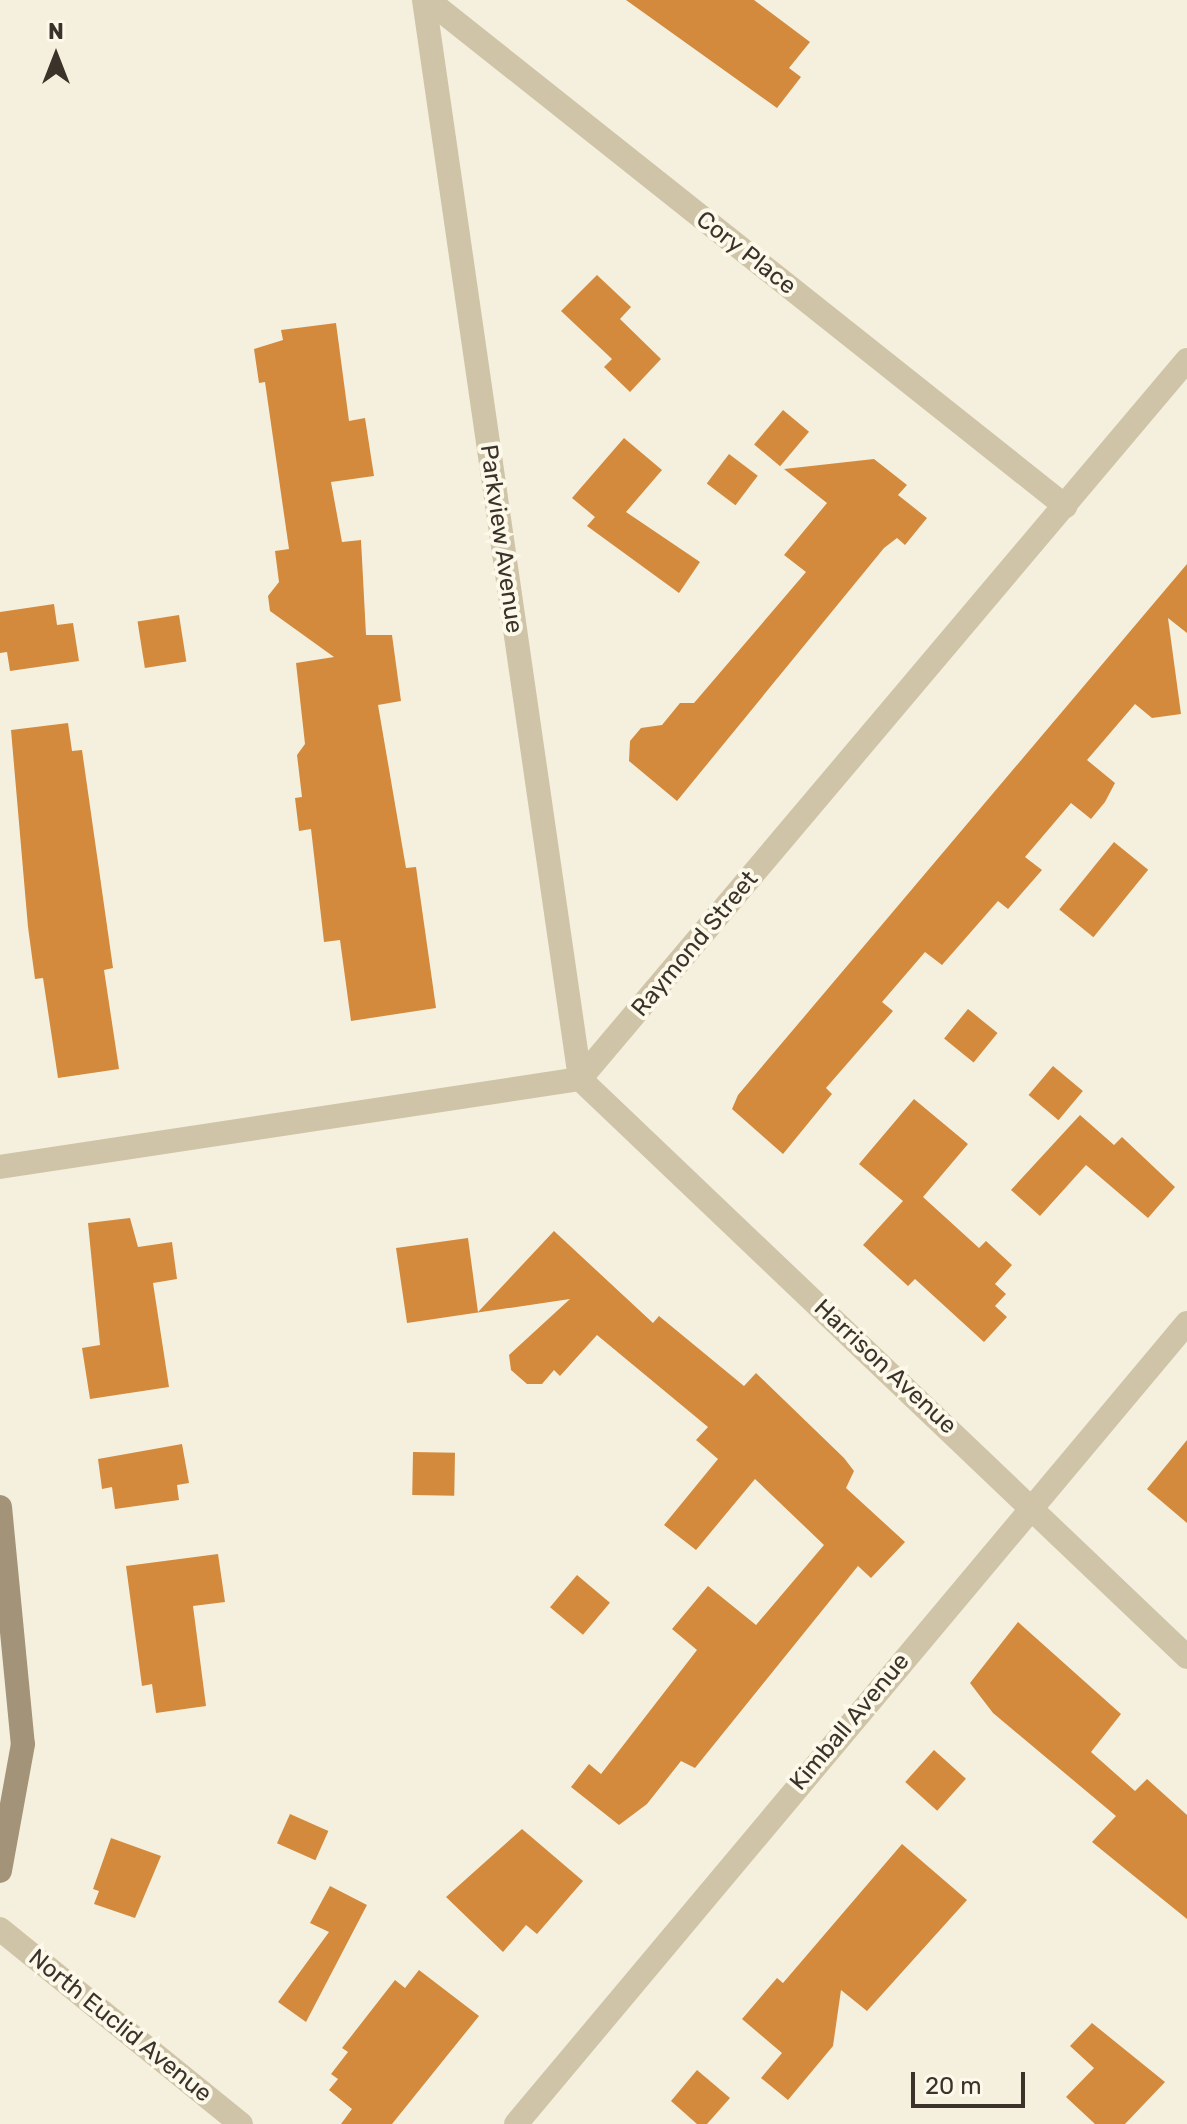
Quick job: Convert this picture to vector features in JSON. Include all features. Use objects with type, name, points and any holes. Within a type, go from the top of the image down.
[{"type":"street","name":"Cory Place","points":[[426,0],[1065,506]]},
{"type":"street","name":"Parkview Avenue","points":[[426,0],[580,1079]]},
{"type":"street","name":"Raymond Street","points":[[580,1079],[1187,360]]},
{"type":"street","points":[[0,1167],[580,1079]]},
{"type":"street","name":"Harrison Avenue","points":[[580,1079],[1031,1505],[1187,1657]]},
{"type":"street","name":"Kimball Avenue","points":[[516,2124],[1031,1505],[1187,1323]]},
{"type":"street","points":[[0,1507],[23,1744],[0,1871]]},
{"type":"street","name":"North Euclid Avenue","points":[[0,1929],[241,2124]]},
{"type":"building","points":[[626,0],[754,0],[810,42],[789,68],[801,77],[777,108]]},
{"type":"building","points":[[597,275],[631,307],[620,319],[661,359],[630,392],[604,367],[612,359],[561,311]]},
{"type":"building","points":[[336,323],[349,421],[365,418],[374,476],[331,482],[342,542],[361,540],[366,635],[392,635],[401,701],[378,705],[406,868],[416,867],[436,1008],[351,1021],[340,940],[324,942],[311,829],[299,831],[295,798],[302,797],[297,755],[305,744],[296,663],[334,657],[270,611],[268,596],[279,582],[275,551],[289,549],[265,382],[259,383],[254,349],[283,340],[281,330]]},
{"type":"building","points":[[783,410],[809,432],[780,466],[754,444]]},
{"type":"building","points":[[624,438],[662,470],[626,512],[700,562],[679,593],[587,526],[595,517],[572,498]]},
{"type":"building","points":[[729,454],[758,476],[735,505],[707,484]]},
{"type":"building","points":[[874,459],[907,485],[898,495],[927,518],[905,545],[897,538],[884,548],[677,801],[629,761],[630,741],[641,728],[662,725],[680,703],[694,703],[806,572],[784,555],[827,503],[784,469]]},
{"type":"building","points":[[1187,564],[1187,633],[1168,618],[1181,714],[1152,718],[1135,704],[1087,760],[1115,783],[1105,802],[1091,819],[1071,803],[1025,857],[1042,870],[1008,909],[998,901],[942,965],[925,952],[882,1002],[893,1011],[826,1088],[832,1094],[783,1154],[732,1109],[738,1095]]},
{"type":"building","points":[[54,604],[57,625],[73,623],[79,661],[10,671],[7,652],[0,653],[0,612]]},
{"type":"building","points":[[179,615],[186,661],[145,668],[138,622]]},
{"type":"building","points":[[68,723],[72,751],[82,750],[113,968],[104,970],[119,1069],[58,1078],[43,978],[35,979],[11,730]]},
{"type":"building","points":[[1114,842],[1148,870],[1093,937],[1059,910]]},
{"type":"building","points":[[968,1009],[998,1033],[974,1062],[944,1039]]},
{"type":"building","points":[[1053,1066],[1083,1091],[1058,1120],[1029,1095]]},
{"type":"building","points":[[914,1099],[968,1144],[923,1197],[979,1248],[986,1241],[1012,1265],[995,1284],[1006,1294],[995,1306],[1007,1317],[984,1342],[915,1279],[908,1286],[863,1245],[903,1201],[859,1164]]},
{"type":"building","points":[[1080,1115],[1114,1145],[1122,1137],[1175,1187],[1148,1218],[1086,1165],[1040,1216],[1011,1190]]},
{"type":"building","points":[[130,1218],[138,1247],[172,1242],[177,1279],[153,1283],[169,1387],[90,1399],[82,1348],[100,1345],[88,1223]]},
{"type":"building","points":[[554,1231],[653,1323],[659,1316],[744,1386],[756,1373],[844,1458],[854,1471],[846,1488],[905,1542],[871,1578],[858,1566],[695,1768],[681,1761],[647,1804],[619,1825],[571,1787],[589,1764],[601,1774],[697,1650],[672,1629],[708,1586],[756,1625],[824,1545],[755,1479],[696,1550],[664,1525],[718,1459],[696,1440],[708,1427],[597,1335],[560,1376],[554,1370],[542,1384],[527,1384],[511,1370],[509,1355],[570,1299],[407,1323],[396,1248],[468,1238],[478,1312]]},
{"type":"building","points":[[1187,1440],[1187,1523],[1147,1489]]},
{"type":"building","points":[[182,1444],[189,1483],[177,1485],[179,1500],[115,1509],[112,1487],[102,1489],[98,1459]]},
{"type":"building","points":[[413,1452],[455,1453],[454,1496],[412,1495]]},
{"type":"building","points":[[218,1554],[225,1602],[193,1606],[206,1706],[156,1713],[152,1684],[142,1686],[126,1566]]},
{"type":"building","points":[[577,1575],[610,1603],[583,1635],[550,1607]]},
{"type":"building","points":[[1018,1622],[1121,1714],[1091,1752],[1135,1791],[1147,1779],[1187,1815],[1187,1919],[1092,1842],[1116,1816],[993,1713],[970,1683]]},
{"type":"building","points":[[934,1750],[966,1779],[937,1811],[905,1782]]},
{"type":"building","points":[[290,1814],[328,1831],[315,1860],[277,1843]]},
{"type":"building","points":[[522,1829],[583,1881],[537,1934],[526,1925],[503,1952],[446,1897]]},
{"type":"building","points":[[111,1838],[161,1856],[135,1918],[94,1904],[99,1891],[93,1889]]},
{"type":"building","points":[[902,1844],[967,1900],[867,2011],[841,1990],[833,2046],[788,2100],[761,2078],[782,2053],[742,2019],[777,1978],[783,1983]]},
{"type":"building","points":[[330,1886],[367,1905],[306,2022],[278,2002],[329,1932],[310,1923]]},
{"type":"building","points":[[419,1970],[479,2016],[392,2124],[341,2124],[352,2109],[329,2090],[338,2079],[331,2074],[348,2052],[342,2048],[395,1980],[405,1988]]},
{"type":"building","points":[[1092,2023],[1165,2082],[1125,2124],[1095,2124],[1066,2097],[1094,2068],[1070,2046]]},
{"type":"building","points":[[697,2070],[730,2098],[707,2124],[697,2124],[671,2101]]}]
